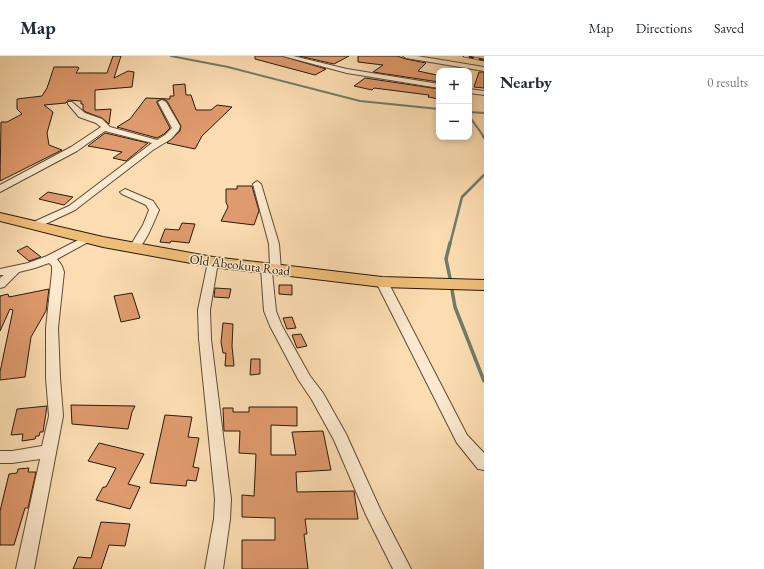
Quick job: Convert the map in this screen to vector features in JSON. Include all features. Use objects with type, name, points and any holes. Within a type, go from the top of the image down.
[{"type":"highway","name":"Old Abeokuta Road","points":[[0,217],[86,238],[213,262],[382,282],[484,285]]},
{"type":"street","points":[[289,56],[347,72],[436,86]]},
{"type":"street","points":[[406,56],[484,69]]},
{"type":"street","points":[[472,91],[484,93]]},
{"type":"street","points":[[33,226],[72,208],[132,161],[168,137],[176,128],[162,102]]},
{"type":"street","points":[[70,103],[82,115],[99,121],[104,128],[159,143]]},
{"type":"street","points":[[0,189],[74,149],[104,128]]},
{"type":"street","points":[[257,184],[274,244],[271,269],[270,311],[276,326],[305,379],[318,397],[330,420],[342,438],[374,515],[402,569]]},
{"type":"street","points":[[125,192],[150,203],[154,210],[148,225],[134,248]]},
{"type":"street","points":[[0,272],[31,266],[50,258],[86,238]]},
{"type":"street","points":[[25,569],[56,416],[53,378],[52,328],[58,272],[57,266],[50,258]]},
{"type":"street","points":[[213,262],[204,310],[205,339],[223,498],[222,519],[214,569]]},
{"type":"street","points":[[0,285],[15,270]]},
{"type":"street","points":[[382,282],[462,439],[484,464]]},
{"type":"street","points":[[0,457],[12,457],[48,451]]},
{"type":"building","points":[[113,56],[121,56],[114,78],[128,71],[134,72],[132,87],[95,90],[95,110],[111,109],[109,124],[102,118],[83,110],[83,104],[81,104],[81,101],[68,100],[66,103],[44,105],[53,112],[47,133],[49,145],[62,150],[0,181],[1,122],[7,122],[22,114],[17,109],[17,99],[42,96],[47,88],[54,67],[78,67],[79,68],[76,73],[107,73]]},
{"type":"building","points":[[255,56],[282,56],[326,69],[315,75],[255,59]]},
{"type":"building","points":[[299,56],[349,56],[334,64]]},
{"type":"building","points":[[358,56],[397,56],[426,63],[418,71],[436,75],[436,82],[373,72],[383,65],[358,62]]},
{"type":"building","points":[[479,72],[484,72],[484,88],[474,87]]},
{"type":"building","points":[[365,78],[436,89],[436,98],[428,97],[429,95],[374,88],[372,90],[354,86]]},
{"type":"building","points":[[185,84],[186,95],[191,95],[196,110],[211,110],[217,105],[232,107],[202,136],[195,149],[167,143],[180,131],[181,126],[167,101],[163,99],[157,101],[157,103],[170,128],[164,134],[157,138],[117,127],[130,119],[146,98],[170,99],[170,96],[174,96],[173,85]]},
{"type":"building","points":[[105,133],[148,143],[126,161],[113,158],[122,152],[88,146]]},
{"type":"building","points":[[237,186],[252,186],[259,211],[254,225],[221,221],[228,207],[226,202],[226,189],[237,189]]},
{"type":"building","points":[[48,192],[73,197],[64,205],[39,199]]},
{"type":"building","points":[[182,223],[195,224],[189,243],[171,241],[170,243],[160,242],[165,229],[179,230]]},
{"type":"building","points":[[27,246],[41,257],[29,261],[17,251]]},
{"type":"building","points":[[279,285],[292,285],[292,295],[279,294]]},
{"type":"building","points":[[215,288],[231,289],[229,298],[214,297]]},
{"type":"building","points":[[49,289],[46,311],[31,337],[25,377],[0,380],[0,372],[13,310],[10,309],[0,331],[0,296],[8,294],[9,297]]},
{"type":"building","points":[[132,293],[140,318],[121,322],[114,296]]},
{"type":"building","points":[[292,317],[296,328],[287,329],[283,318]]},
{"type":"building","points":[[223,323],[233,324],[232,346],[234,366],[225,366],[226,353],[223,353],[221,342]]},
{"type":"building","points":[[301,334],[307,346],[297,348],[292,335]]},
{"type":"building","points":[[251,359],[260,359],[260,374],[250,375]]},
{"type":"building","points":[[71,405],[135,406],[128,429],[72,424]]},
{"type":"building","points":[[47,406],[43,432],[40,432],[39,436],[36,436],[35,439],[22,441],[23,434],[11,435],[17,409]]},
{"type":"building","points":[[249,407],[297,407],[297,426],[271,425],[271,455],[296,455],[292,432],[323,431],[331,470],[296,472],[297,492],[354,491],[358,519],[305,519],[307,534],[304,534],[308,569],[242,569],[242,540],[275,540],[275,518],[242,517],[242,495],[254,496],[256,454],[239,453],[240,431],[224,431],[223,408],[233,408],[233,412],[249,412]]},
{"type":"building","points":[[165,415],[192,417],[188,437],[199,438],[193,467],[199,468],[196,481],[187,480],[186,486],[150,483]]},
{"type":"building","points":[[99,443],[144,454],[128,484],[140,487],[130,509],[96,500],[103,487],[106,487],[116,468],[88,461]]},
{"type":"building","points":[[29,468],[28,472],[36,472],[28,508],[25,508],[14,545],[0,545],[0,511],[9,474],[17,473],[18,469]]},
{"type":"building","points":[[101,522],[130,524],[125,546],[109,545],[101,569],[73,569],[78,557],[91,558]]},
{"type":"waterway","points":[[171,56],[228,67],[360,101],[436,109]]},
{"type":"waterway","points":[[472,112],[484,113]]},
{"type":"waterway","points":[[472,120],[484,137]]},
{"type":"waterway","points":[[450,244],[462,197],[484,175]]},
{"type":"waterway","points":[[450,243],[446,259],[450,278]]},
{"type":"waterway","points":[[452,290],[455,307],[484,381]]},
{"type":"railway","points":[[464,56],[484,60]]}]
